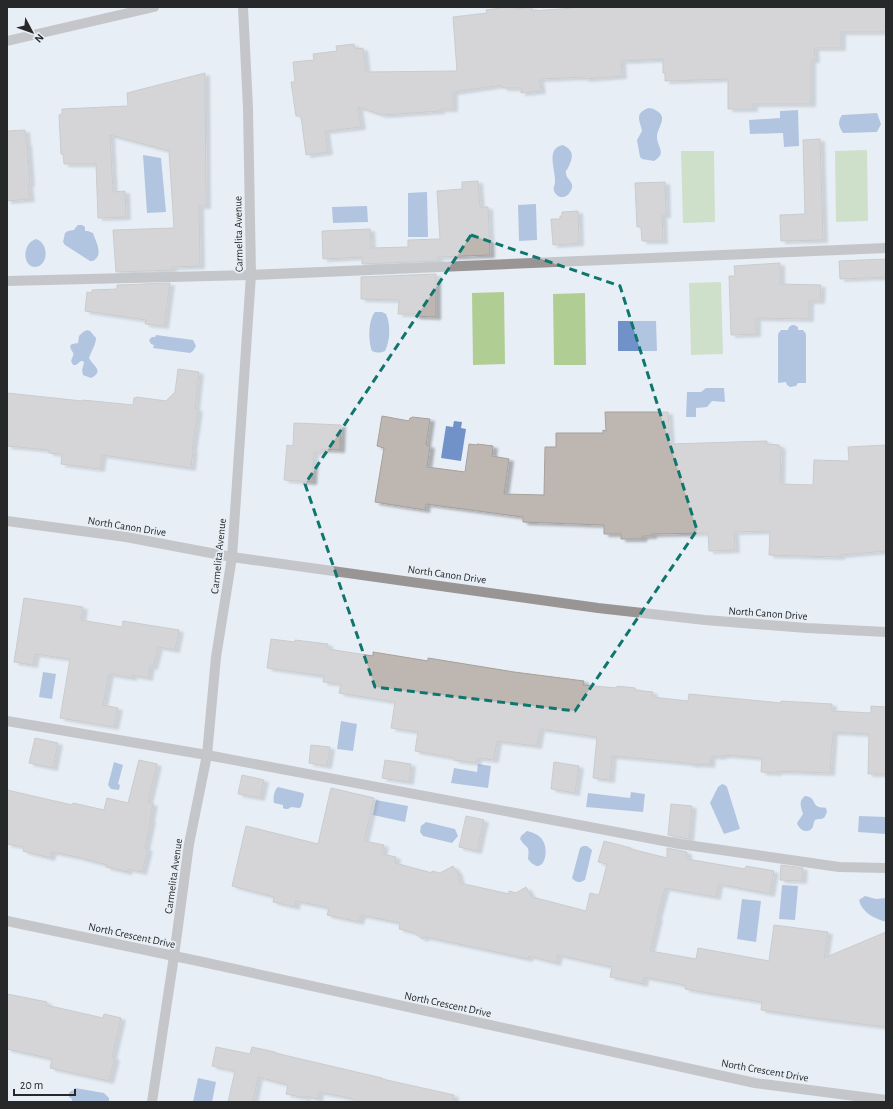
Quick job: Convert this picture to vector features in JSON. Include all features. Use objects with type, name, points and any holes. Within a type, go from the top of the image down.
[{"type":"street","points":[[7,41],[154,7]]},
{"type":"street","name":"Carmelita Avenue","points":[[152,1102],[189,844],[207,755],[216,657],[232,557],[252,275],[248,108],[243,7]]},
{"type":"street","points":[[7,281],[252,275],[886,248]]},
{"type":"street","name":"North Canon Drive","points":[[7,521],[126,537],[232,557],[598,608],[705,620],[806,628],[886,632]]},
{"type":"street","points":[[7,721],[207,755],[680,844],[839,867],[886,868]]},
{"type":"street","name":"North Crescent Drive","points":[[7,921],[755,1083],[886,1100]]},
{"type":"highlighted area","points":[[471,235],[620,286],[697,530],[575,711],[375,687],[305,484]]},
{"type":"green space","points":[[867,150],[868,221],[836,222],[835,151]]},
{"type":"green space","points":[[681,151],[714,151],[715,222],[683,223]]},
{"type":"green space","points":[[721,282],[723,354],[691,355],[689,283]]},
{"type":"green space","points":[[504,292],[505,364],[473,365],[472,293]]},
{"type":"green space","points":[[585,293],[586,365],[554,365],[553,294]]},
{"type":"water","points":[[648,108],[652,108],[662,116],[662,122],[657,136],[661,152],[658,158],[654,161],[642,159],[640,157],[637,140],[642,131],[639,115]]},
{"type":"water","points":[[798,110],[799,146],[784,147],[783,133],[750,134],[749,120],[780,118],[780,111]]},
{"type":"water","points":[[877,113],[881,124],[877,132],[843,133],[840,127],[839,120],[842,115]]},
{"type":"water","points":[[563,145],[570,150],[572,155],[566,175],[572,184],[572,189],[565,196],[560,197],[557,196],[554,191],[555,177],[553,155],[554,150]]},
{"type":"water","points":[[143,155],[161,158],[166,212],[147,213]]},
{"type":"water","points":[[427,192],[428,237],[408,237],[408,193]]},
{"type":"water","points":[[536,204],[537,240],[519,241],[518,205]]},
{"type":"water","points":[[367,206],[368,222],[333,223],[332,207]]},
{"type":"water","points":[[78,225],[85,227],[85,231],[93,233],[99,252],[93,261],[90,261],[65,245],[63,242],[65,233],[74,230]]},
{"type":"water","points":[[36,239],[43,245],[46,254],[43,263],[40,266],[35,267],[28,263],[25,254],[28,245],[31,241]]},
{"type":"water","points":[[375,312],[382,312],[386,314],[389,323],[387,347],[385,351],[380,352],[372,351],[370,342],[370,325]]},
{"type":"water","points":[[618,321],[656,321],[657,351],[618,351]]},
{"type":"water","points":[[792,325],[798,327],[798,330],[803,330],[806,334],[806,383],[798,383],[796,386],[790,387],[786,382],[778,383],[778,334],[781,330],[788,330]]},
{"type":"water","points":[[87,330],[90,331],[96,338],[89,358],[98,371],[91,378],[83,375],[83,361],[73,365],[71,361],[73,354],[70,346],[78,343],[79,336]]},
{"type":"water","points":[[156,335],[193,340],[196,346],[190,353],[153,348],[154,345],[151,344],[149,340]]},
{"type":"water","points":[[706,388],[724,388],[725,402],[712,401],[707,407],[696,408],[696,417],[686,417],[687,392],[701,392]]},
{"type":"water","points":[[454,421],[462,422],[461,428],[466,429],[461,461],[441,458],[446,426],[453,427]]},
{"type":"water","points":[[43,672],[56,674],[52,699],[39,697]]},
{"type":"water","points":[[341,721],[357,724],[353,751],[337,749]]},
{"type":"water","points":[[114,762],[123,765],[118,784],[120,785],[119,790],[111,789],[108,785]]},
{"type":"water","points":[[478,764],[491,766],[488,788],[451,783],[454,768],[477,772]]},
{"type":"water","points":[[722,784],[727,787],[740,829],[724,834],[710,803],[718,787]]},
{"type":"water","points":[[278,787],[303,793],[304,795],[301,807],[291,807],[285,809],[283,808],[283,805],[274,803],[274,794]]},
{"type":"water","points":[[631,792],[645,794],[643,812],[586,807],[588,793],[630,798]]},
{"type":"water","points":[[805,796],[811,798],[815,805],[826,808],[827,812],[824,818],[815,820],[813,827],[809,831],[804,831],[798,826],[797,823],[803,814],[801,800]]},
{"type":"water","points":[[376,800],[408,806],[405,822],[373,815]]},
{"type":"water","points":[[859,816],[886,817],[886,834],[858,832]]},
{"type":"water","points":[[426,822],[455,829],[458,836],[452,843],[423,836],[420,832],[421,826]]},
{"type":"water","points":[[527,831],[538,835],[544,843],[546,855],[542,864],[538,866],[534,865],[528,859],[528,849],[520,839],[521,836]]},
{"type":"water","points":[[587,846],[592,850],[585,880],[578,882],[572,878],[580,848]]},
{"type":"water","points":[[782,885],[798,886],[795,920],[779,919]]},
{"type":"water","points":[[865,896],[876,899],[886,898],[886,922],[873,917],[866,912],[859,900]]},
{"type":"water","points":[[742,899],[761,901],[756,942],[737,939]]},
{"type":"water","points":[[198,1078],[216,1082],[212,1102],[193,1102]]},
{"type":"water","points":[[75,1088],[104,1093],[109,1098],[109,1102],[72,1102],[72,1099],[69,1097],[69,1093]]},
{"type":"building","points":[[515,7],[515,9],[532,7],[532,11],[573,7],[886,7],[886,32],[841,32],[841,48],[814,48],[815,60],[811,60],[811,104],[753,104],[753,109],[728,109],[728,79],[665,81],[665,73],[663,73],[663,59],[621,61],[622,76],[584,79],[583,77],[539,79],[541,91],[521,93],[521,88],[503,88],[501,85],[453,92],[453,109],[382,115],[358,107],[361,127],[325,131],[328,152],[306,155],[301,116],[296,116],[291,82],[295,82],[293,62],[314,60],[313,54],[337,51],[336,46],[354,44],[355,49],[363,48],[366,72],[457,71],[453,17],[487,13],[486,10]]},
{"type":"building","points":[[205,73],[206,206],[199,206],[200,266],[172,267],[172,270],[116,272],[113,230],[174,228],[169,151],[110,135],[113,192],[125,191],[126,217],[98,218],[96,164],[64,164],[63,154],[61,154],[59,115],[62,114],[62,109],[128,106],[127,93]]},
{"type":"building","points":[[25,130],[30,199],[7,201],[7,131]]},
{"type":"building","points":[[820,139],[823,240],[781,241],[780,215],[805,214],[803,140]]},
{"type":"building","points":[[478,181],[480,207],[488,207],[490,255],[438,257],[438,261],[362,264],[362,257],[323,259],[322,231],[370,229],[371,248],[408,247],[408,240],[440,239],[437,191],[462,189],[462,182]]},
{"type":"building","points":[[665,182],[666,215],[662,215],[663,241],[642,241],[641,227],[637,227],[635,183]]},
{"type":"building","points":[[578,211],[579,243],[553,245],[551,219],[560,219],[562,212]]},
{"type":"building","points":[[886,259],[886,277],[840,279],[839,261]]},
{"type":"building","points":[[780,263],[780,284],[821,285],[820,301],[809,301],[809,319],[756,318],[756,334],[731,335],[729,276],[735,276],[734,266]]},
{"type":"building","points":[[436,274],[436,317],[415,316],[415,314],[398,314],[399,300],[361,299],[361,277]]},
{"type":"building","points":[[170,283],[164,326],[145,324],[146,320],[85,311],[87,292],[92,293],[92,290],[117,289],[117,285]]},
{"type":"building","points":[[178,369],[199,372],[195,409],[198,409],[191,468],[102,455],[100,469],[61,464],[62,454],[49,453],[49,450],[7,446],[7,393],[133,405],[134,398],[136,397],[166,401],[175,392]]},
{"type":"building","points":[[605,412],[668,412],[670,444],[767,441],[767,444],[779,445],[779,447],[781,447],[780,484],[813,485],[814,460],[849,461],[848,447],[886,445],[886,551],[840,555],[840,557],[769,555],[770,531],[734,532],[735,550],[709,551],[708,533],[652,534],[652,536],[643,536],[642,539],[621,539],[621,534],[604,534],[604,525],[523,522],[523,517],[426,504],[425,510],[375,502],[384,448],[377,446],[382,416],[409,421],[412,417],[430,419],[426,445],[430,446],[427,467],[465,472],[469,444],[493,446],[492,456],[509,459],[504,494],[544,495],[545,447],[556,447],[556,433],[603,433],[603,430],[606,431]]},
{"type":"building","points":[[294,423],[341,425],[340,450],[321,449],[321,452],[314,452],[312,482],[284,480],[287,445],[293,446]]},
{"type":"building","points":[[24,598],[83,607],[81,620],[122,627],[123,621],[179,630],[175,650],[158,647],[153,667],[150,666],[148,678],[132,675],[132,678],[109,674],[103,705],[118,708],[114,727],[60,718],[70,659],[35,654],[33,665],[14,662]]},
{"type":"building","points":[[271,639],[328,644],[328,649],[373,656],[373,652],[428,661],[428,658],[514,672],[584,681],[583,685],[635,688],[635,690],[653,692],[652,697],[688,701],[689,694],[781,703],[781,701],[832,704],[832,711],[871,713],[871,706],[886,707],[886,774],[868,774],[869,734],[833,732],[830,773],[777,771],[777,773],[761,772],[762,758],[726,755],[721,757],[711,756],[710,765],[694,765],[687,763],[612,756],[610,780],[593,778],[597,737],[540,729],[537,746],[497,741],[494,760],[477,758],[476,763],[454,760],[454,758],[415,751],[418,732],[391,728],[395,702],[339,693],[341,684],[323,682],[324,676],[267,668]]},
{"type":"building","points":[[35,738],[58,743],[53,768],[29,763]]},
{"type":"building","points":[[311,745],[330,747],[327,766],[309,763]]},
{"type":"building","points":[[139,760],[157,764],[148,802],[153,804],[145,848],[148,849],[142,872],[128,869],[127,872],[106,867],[107,865],[77,857],[52,852],[50,858],[23,851],[24,847],[7,844],[7,790],[72,805],[73,803],[104,810],[107,798],[128,803]]},
{"type":"building","points":[[385,760],[411,764],[409,782],[382,778]]},
{"type":"building","points":[[554,762],[579,766],[575,793],[551,789]]},
{"type":"building","points":[[242,775],[264,780],[260,798],[238,794]]},
{"type":"building","points":[[331,788],[374,798],[364,841],[384,845],[382,854],[396,857],[395,863],[432,873],[432,871],[440,873],[453,866],[458,873],[460,883],[509,894],[509,891],[516,893],[526,887],[532,897],[586,911],[590,893],[599,895],[607,864],[598,862],[604,841],[667,858],[667,848],[687,852],[687,859],[745,869],[746,866],[774,871],[770,894],[718,884],[716,897],[665,888],[650,951],[696,959],[698,948],[769,961],[774,925],[828,932],[824,958],[886,932],[886,1027],[761,1010],[762,1002],[685,989],[685,985],[644,977],[643,984],[610,977],[612,967],[558,955],[556,963],[529,956],[528,959],[426,937],[422,939],[415,933],[399,929],[400,923],[361,915],[359,922],[327,915],[329,908],[296,901],[295,907],[273,902],[274,897],[232,886],[246,826],[318,844]]},
{"type":"building","points":[[671,804],[692,806],[689,839],[668,835]]},
{"type":"building","points":[[466,816],[484,820],[477,851],[459,847]]},
{"type":"building","points":[[781,865],[803,868],[802,881],[780,880]]},
{"type":"building","points":[[7,994],[47,1002],[46,1005],[103,1018],[104,1014],[121,1018],[112,1057],[115,1058],[109,1081],[50,1068],[52,1059],[7,1049]]},
{"type":"building","points":[[216,1047],[250,1054],[252,1047],[275,1052],[382,1079],[454,1095],[453,1102],[354,1102],[354,1099],[319,1092],[318,1099],[306,1096],[306,1098],[286,1094],[288,1085],[258,1077],[253,1102],[228,1102],[235,1071],[212,1066]]}]
